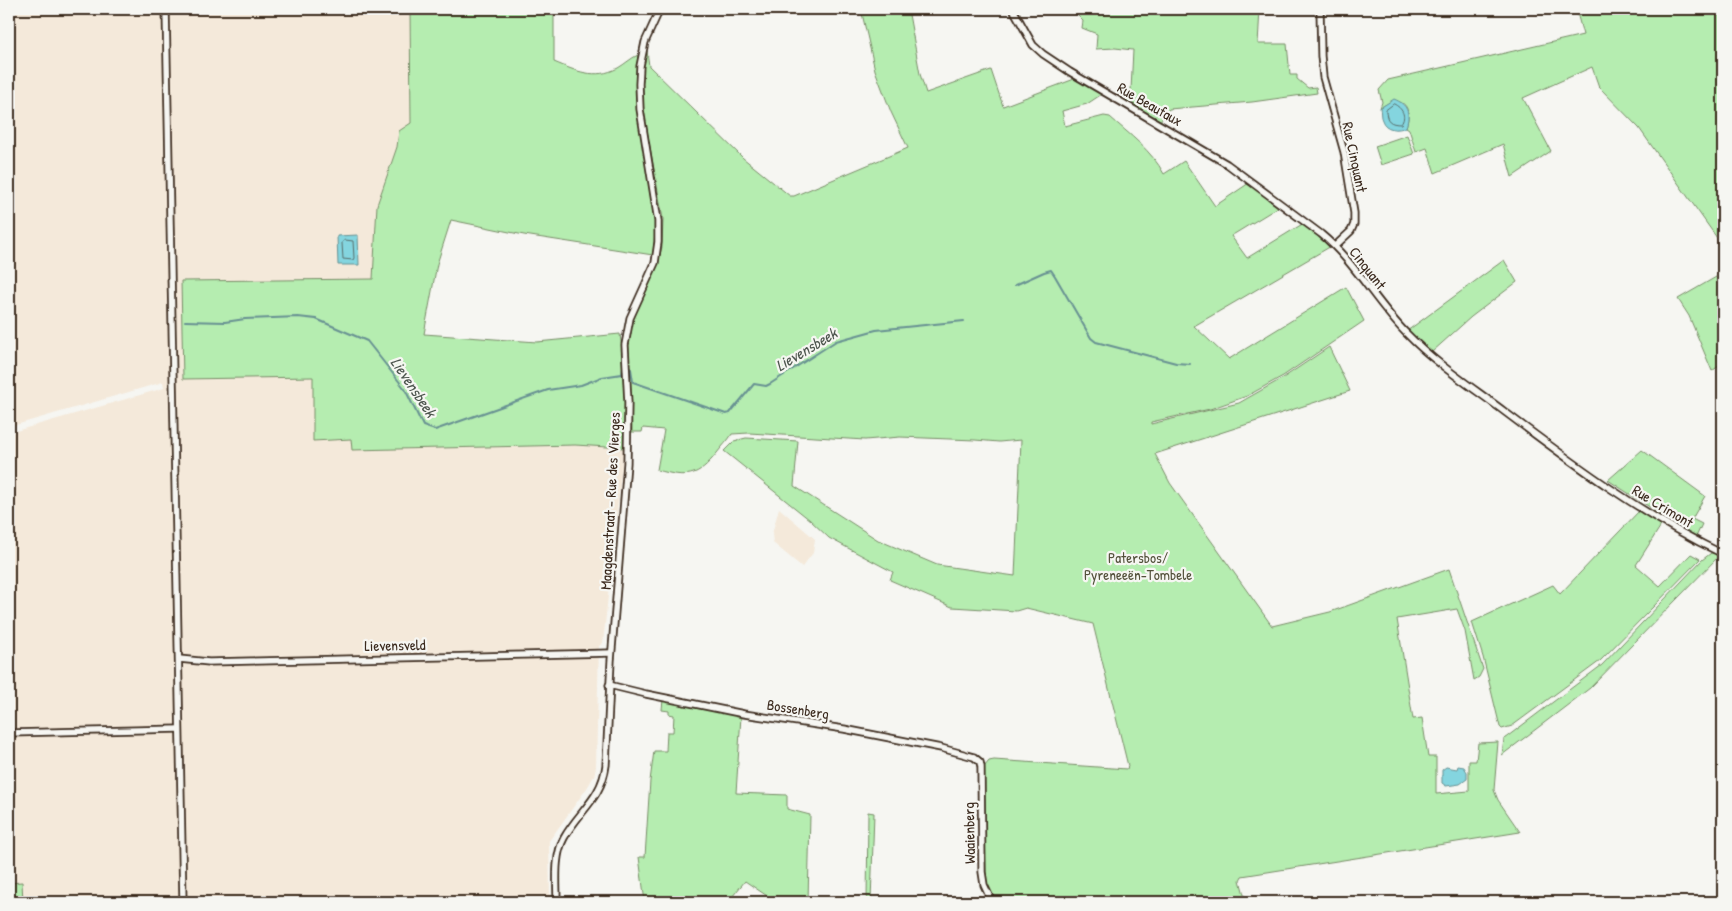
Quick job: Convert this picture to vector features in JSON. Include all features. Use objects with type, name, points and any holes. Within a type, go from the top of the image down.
[{"type":"street","points":[[166,9],[183,902]]},
{"type":"street","name":"Maagdenstraat - Rue des Vierges","points":[[557,902],[557,874],[561,844],[573,823],[592,802],[604,774],[608,733],[609,685],[627,463],[626,335],[634,308],[655,263],[658,242],[658,221],[641,116],[639,84],[644,45],[660,9]]},
{"type":"street","name":"Rue Beaufaux","points":[[1013,9],[1033,45],[1042,54],[1227,164],[1335,246]]},
{"type":"street","name":"Rue Cinquant","points":[[1320,9],[1320,47],[1323,77],[1345,160],[1354,213],[1354,224],[1351,231],[1335,246]]},
{"type":"street","name":"Cinquant","points":[[1335,246],[1381,305],[1424,350],[1592,476]]},
{"type":"street","name":"Rue Crimont","points":[[1592,476],[1672,526],[1723,554]]},
{"type":"street","name":"Lievensveld","points":[[179,659],[219,661],[612,653]]},
{"type":"street","name":"Bossenberg","points":[[609,685],[744,714],[862,732],[940,748],[970,755],[980,762]]},
{"type":"street","points":[[9,733],[179,730]]},
{"type":"street","name":"Waaienberg","points":[[980,762],[982,872],[984,885],[992,902]]},
{"type":"shaded area","points":[[9,9],[410,9],[411,124],[399,131],[397,147],[377,205],[373,279],[181,281],[183,378],[313,377],[313,440],[351,439],[352,450],[575,445],[624,448],[603,643],[599,646],[596,767],[594,776],[587,788],[549,841],[550,902],[23,902],[22,882],[9,883],[9,433],[164,388],[163,382],[9,427]]},
{"type":"shaded area","points":[[779,508],[815,539],[813,553],[802,567],[773,543],[772,534]]},
{"type":"green space","points":[[410,9],[554,9],[554,62],[578,71],[593,74],[610,72],[638,55],[636,98],[654,215],[653,255],[524,235],[451,220],[437,264],[424,334],[537,342],[620,334],[626,380],[627,410],[624,448],[575,445],[352,450],[351,439],[313,441],[313,377],[183,379],[181,281],[373,279],[377,205],[397,147],[399,131],[411,123]]},
{"type":"green space","name":"Patersbos/ Pyreneeën-Tombele","points":[[861,9],[908,9],[920,74],[926,93],[991,70],[1003,106],[1077,78],[1102,94],[1087,104],[1062,111],[1065,126],[1104,116],[1110,117],[1147,150],[1164,174],[1184,161],[1215,206],[1249,183],[1280,206],[1231,236],[1247,258],[1304,223],[1333,245],[1194,326],[1229,359],[1346,287],[1364,321],[1283,376],[1247,396],[1210,409],[1151,422],[1151,424],[1239,403],[1283,378],[1329,347],[1350,391],[1155,454],[1170,483],[1272,626],[1330,612],[1449,569],[1483,669],[1479,677],[1474,680],[1465,631],[1457,609],[1397,619],[1413,719],[1422,718],[1428,757],[1436,757],[1436,794],[1469,791],[1469,761],[1476,761],[1478,743],[1498,742],[1494,790],[1498,800],[1520,832],[1242,876],[1240,880],[1246,902],[995,902],[986,878],[984,767],[989,761],[1127,769],[1128,766],[1093,624],[1026,608],[1016,611],[952,607],[890,580],[893,572],[829,538],[810,520],[724,451],[734,441],[746,438],[798,441],[794,486],[878,540],[937,565],[1015,576],[1021,440],[999,442],[900,437],[865,440],[749,433],[732,434],[703,467],[691,474],[684,475],[657,470],[664,430],[643,428],[642,432],[632,432],[631,404],[627,379],[627,341],[635,310],[657,266],[662,247],[663,219],[641,87],[643,63],[647,51],[649,66],[743,158],[790,196],[794,196],[908,148],[891,112],[875,70]]},
{"type":"green space","points":[[1071,9],[1260,9],[1258,44],[1287,44],[1290,75],[1297,75],[1297,79],[1308,88],[1316,87],[1317,93],[1252,102],[1169,109],[1160,121],[1126,101],[1131,90],[1133,50],[1115,48],[1096,49],[1097,34],[1082,28],[1083,21]]},
{"type":"green space","points":[[1576,9],[1723,9],[1723,234],[1717,238],[1639,128],[1599,87],[1592,67],[1523,98],[1551,151],[1512,177],[1503,144],[1435,173],[1427,148],[1416,152],[1409,129],[1406,127],[1408,112],[1406,107],[1399,102],[1393,102],[1380,108],[1382,102],[1379,90],[1388,80],[1583,35]]},
{"type":"green space","points":[[1407,135],[1414,154],[1381,165],[1375,146]]},
{"type":"green space","points":[[1504,260],[1517,282],[1471,317],[1432,352],[1407,331]]},
{"type":"green space","points":[[1723,273],[1723,363],[1712,371],[1689,316],[1678,299]]},
{"type":"green space","points":[[1642,450],[1705,496],[1692,519],[1702,524],[1696,537],[1608,480]]},
{"type":"green space","points":[[1640,510],[1662,524],[1636,565],[1660,586],[1691,554],[1700,559],[1600,661],[1512,726],[1502,729],[1472,622],[1553,585],[1560,594]]},
{"type":"green space","points":[[1711,553],[1720,555],[1590,688],[1502,755],[1504,739],[1602,665],[1702,560]]},
{"type":"green space","points":[[663,699],[741,716],[736,793],[787,795],[787,809],[810,815],[808,902],[776,902],[745,881],[728,902],[645,902],[639,857],[645,857],[654,751],[666,751],[667,732],[673,732],[674,715],[669,714],[669,711],[662,710]]},
{"type":"green space","points":[[868,812],[874,813],[871,902],[867,902]]},
{"type":"green space","points":[[22,882],[23,902],[9,902],[9,883]]},
{"type":"water","points":[[1394,99],[1405,106],[1407,110],[1406,127],[1389,128],[1381,119],[1380,108]]},
{"type":"water","points":[[358,235],[359,265],[338,265],[337,236]]},
{"type":"water","points":[[1458,766],[1464,767],[1467,772],[1467,779],[1460,784],[1446,786],[1442,783],[1442,770],[1446,767],[1457,769]]},
{"type":"waterway","name":"Lievensbeek","points":[[1015,285],[1051,270],[1091,338],[1096,342],[1176,363],[1190,364]]},
{"type":"waterway","name":"Lievensbeek","points":[[185,321],[225,322],[245,319],[298,317],[316,319],[367,341],[405,389],[423,426],[435,430],[548,390],[581,385],[602,377],[622,374],[623,367]]},
{"type":"waterway","name":"Lievensbeek","points":[[628,367],[631,369],[633,382],[726,414],[730,413],[754,384],[766,386],[770,384],[836,341],[876,330],[964,321]]}]
